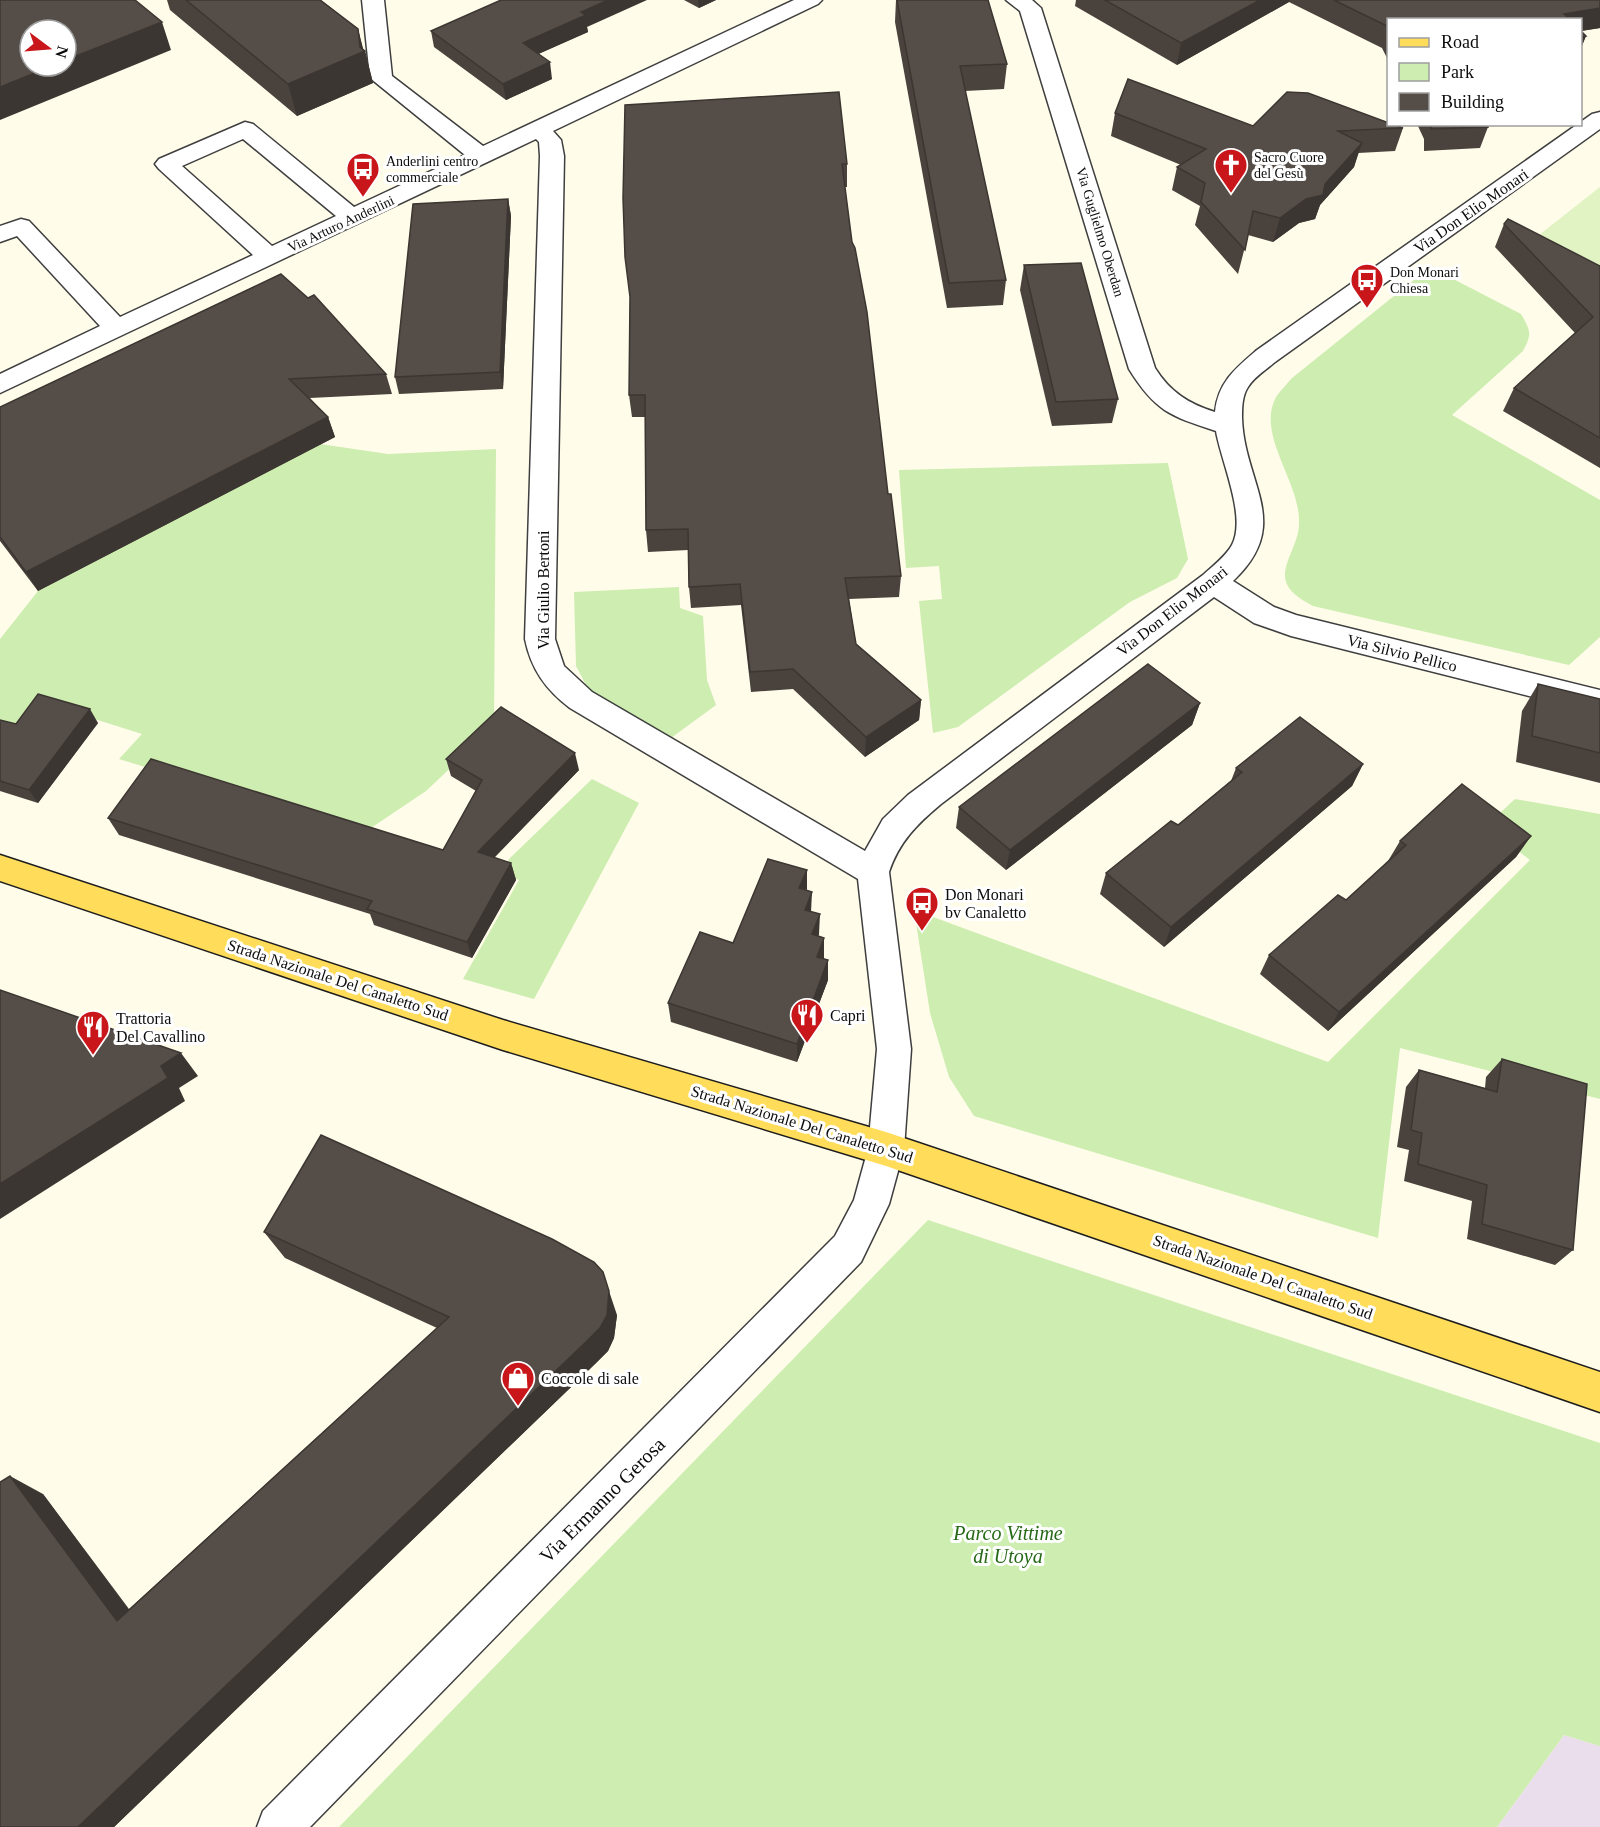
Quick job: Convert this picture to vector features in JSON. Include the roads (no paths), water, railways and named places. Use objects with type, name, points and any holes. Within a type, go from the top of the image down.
[{"type":"main road","name":"Strada Nazionale Del Canaletto Sud","points":[[0,868],[503,1035],[886,1149],[1600,1392]]},
{"type":"street","points":[[373,0],[381,78],[482,157]]},
{"type":"street","name":"Via Arturo Anderlini","points":[[0,384],[811,0]]},
{"type":"street","name":"Via Guglielmo Oberdan","points":[[1017,0],[1030,8],[1142,369],[1165,401],[1185,411],[1228,425]]},
{"type":"street","name":"Via Don Elio Monari","points":[[886,1149],[894,1049],[873,872],[880,848],[894,827],[908,813],[1213,582],[1238,558],[1251,531],[1250,514],[1228,425],[1231,394],[1236,384],[1249,370],[1600,119]]},
{"type":"street","points":[[270,257],[167,164],[245,129],[353,218]]},
{"type":"street","name":"Via Giulio Bertoni","points":[[539,130],[550,140],[552,156],[540,639],[543,658],[561,686],[581,700],[873,872]]},
{"type":"street","points":[[0,235],[21,226],[117,329]]},
{"type":"street","name":"Via Silvio Pellico","points":[[1213,582],[1264,615],[1291,625],[1600,702]]},
{"type":"street","name":"Via Ermanno Gerosa","points":[[279,1827],[848,1249],[871,1204],[886,1149]]},
{"type":"place","name":"Sacro Cuore del Gesù","points":[[1231,194]]},
{"type":"place","name":"Anderlini centro commerciale","points":[[363,198]]},
{"type":"place","name":"Don Monari Chiesa","points":[[1367,309]]},
{"type":"place","name":"Don Monari bv Canaletto","points":[[922,932]]},
{"type":"place","name":"Capri","points":[[807,1044]]},
{"type":"place","name":"Trattoria Del Cavallino","points":[[93,1056]]},
{"type":"place","name":"Coccole di sale","points":[[518,1407]]},
{"type":"park label","name":"Parco Vittime di Utoya","points":[[1008,1544]]}]
